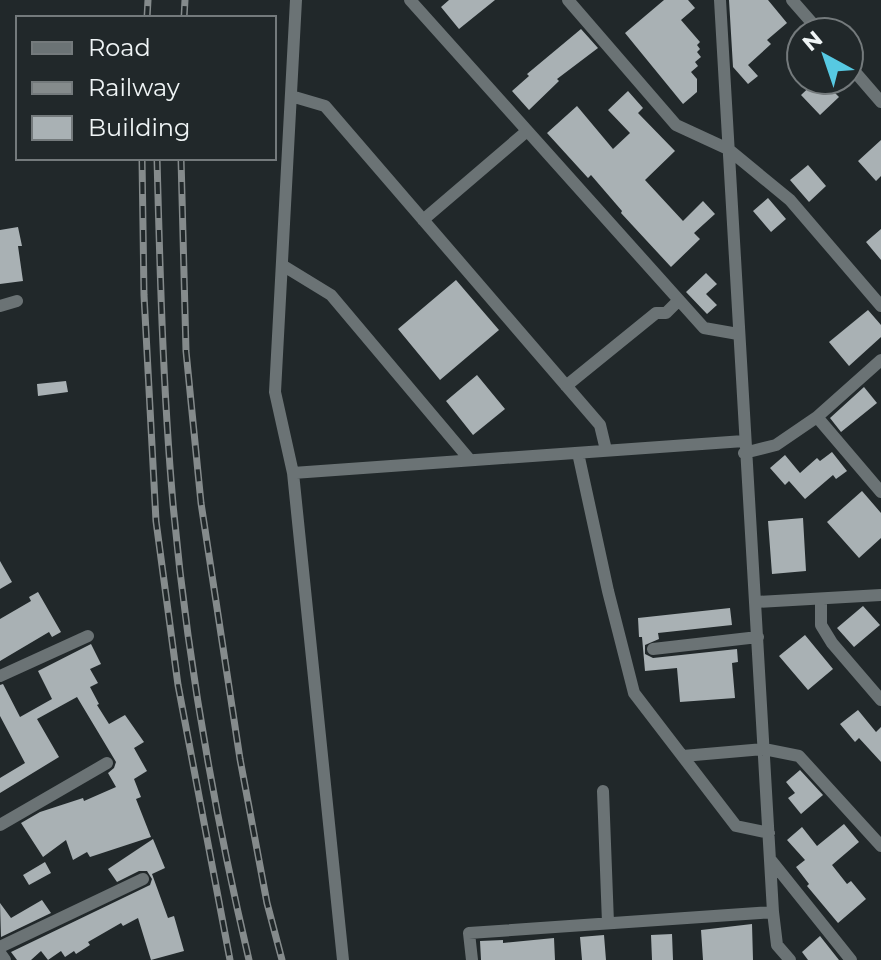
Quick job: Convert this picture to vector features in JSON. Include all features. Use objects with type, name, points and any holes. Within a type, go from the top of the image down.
[{"type":"street","points":[[296,0],[275,392],[293,473],[343,960]]},
{"type":"street","points":[[410,0],[704,328],[738,334]]},
{"type":"street","points":[[568,0],[676,125],[728,149],[790,200],[881,306]]},
{"type":"street","points":[[720,0],[773,912],[777,945],[790,960]]},
{"type":"street","points":[[792,0],[806,16]]},
{"type":"street","points":[[865,84],[881,102]]},
{"type":"street","points":[[291,96],[325,106],[600,425],[606,450]]},
{"type":"street","points":[[423,220],[527,131]]},
{"type":"street","points":[[282,265],[331,295],[470,460]]},
{"type":"street","points":[[566,386],[656,313],[666,313],[679,300]]},
{"type":"street","points":[[0,306],[17,301]]},
{"type":"street","points":[[293,473],[606,450],[776,445],[817,417],[881,360]]},
{"type":"street","points":[[817,417],[881,492]]},
{"type":"street","points":[[578,453],[634,693],[736,826],[769,833]]},
{"type":"street","points":[[756,602],[881,595]]},
{"type":"street","points":[[821,600],[821,625],[832,643],[881,700]]},
{"type":"street","points":[[0,676],[88,636]]},
{"type":"street","points":[[653,649],[758,637]]},
{"type":"street","points":[[683,756],[764,749],[799,756],[881,846]]},
{"type":"street","points":[[0,825],[107,763]]},
{"type":"street","points":[[603,791],[608,923]]},
{"type":"street","points":[[770,859],[851,960]]},
{"type":"street","points":[[0,947],[143,879]]},
{"type":"street","points":[[472,960],[469,933],[773,912]]},
{"type":"street","points":[[0,953],[5,960]]},
{"type":"building","points":[[449,0],[495,0],[459,29],[441,7]]},
{"type":"building","points":[[664,0],[688,0],[695,8],[681,20],[700,42],[697,52],[701,57],[695,62],[698,66],[691,72],[697,79],[697,92],[683,104],[625,33]]},
{"type":"building","points":[[729,0],[768,0],[785,25],[767,40],[771,44],[748,65],[758,76],[748,84],[733,67]]},
{"type":"building","points":[[581,29],[598,48],[557,79],[559,81],[529,110],[512,91],[529,76],[527,74]]},
{"type":"building","points":[[628,91],[643,108],[638,113],[675,151],[645,180],[683,221],[703,201],[715,214],[694,233],[700,239],[671,267],[591,175],[588,178],[547,133],[577,106],[613,149],[630,133],[608,110]]},
{"type":"building","points":[[802,96],[839,97],[820,115]]},
{"type":"building","points":[[881,140],[881,176],[876,181],[858,161]]},
{"type":"building","points":[[808,165],[826,186],[809,202],[790,180]]},
{"type":"building","points":[[768,198],[786,219],[771,232],[753,211]]},
{"type":"building","points":[[18,227],[23,281],[0,284],[0,230]]},
{"type":"building","points":[[881,229],[881,260],[866,242]]},
{"type":"building","points":[[706,273],[717,284],[706,294],[717,305],[707,314],[686,292]]},
{"type":"building","points":[[456,280],[499,330],[440,380],[398,329]]},
{"type":"building","points":[[868,310],[881,325],[881,337],[849,366],[829,342]]},
{"type":"building","points":[[477,375],[505,409],[473,435],[446,401]]},
{"type":"building","points":[[66,381],[68,392],[38,396],[37,384]]},
{"type":"building","points":[[864,387],[877,403],[841,432],[830,418]]},
{"type":"building","points":[[832,452],[847,471],[836,479],[833,475],[805,499],[789,481],[785,485],[770,468],[785,455],[800,473],[817,458],[820,461]]},
{"type":"building","points":[[862,491],[881,513],[881,538],[859,558],[827,522]]},
{"type":"building","points":[[803,518],[806,571],[772,574],[768,521]]},
{"type":"building","points":[[0,561],[12,582],[0,589]]},
{"type":"building","points":[[38,592],[61,632],[52,637],[49,632],[0,661],[0,619],[31,601],[29,597]]},
{"type":"building","points":[[863,606],[880,625],[854,647],[837,628]]},
{"type":"building","points":[[730,608],[732,625],[658,633],[659,639],[645,645],[645,654],[653,658],[737,649],[738,662],[732,663],[735,698],[680,702],[677,668],[645,671],[638,618]]},
{"type":"building","points":[[805,635],[833,669],[808,690],[779,656]]},
{"type":"building","points":[[91,644],[101,664],[90,669],[98,683],[90,687],[97,705],[109,724],[125,715],[144,742],[134,748],[147,771],[134,779],[141,797],[136,799],[151,837],[90,857],[87,852],[73,860],[66,840],[43,857],[21,823],[40,812],[83,798],[84,801],[116,787],[108,773],[116,762],[77,697],[37,719],[59,757],[0,793],[0,778],[25,763],[0,716],[0,685],[3,684],[20,717],[52,699],[38,671]]},
{"type":"building","points":[[858,710],[876,732],[881,727],[881,762],[859,738],[855,742],[840,724]]},
{"type":"building","points":[[800,770],[823,795],[801,814],[788,798],[795,793],[786,782]]},
{"type":"building","points":[[844,824],[859,842],[832,865],[847,884],[851,881],[866,899],[838,923],[807,886],[809,884],[796,867],[805,860],[787,840],[802,827],[817,846]]},
{"type":"building","points":[[153,839],[165,868],[152,874],[168,918],[174,916],[184,951],[151,960],[138,918],[123,926],[121,923],[88,942],[90,945],[76,954],[74,951],[65,957],[61,951],[48,960],[41,951],[31,960],[17,960],[11,952],[150,885],[152,879],[147,871],[139,871],[117,882],[108,869]]},
{"type":"building","points":[[45,862],[51,873],[29,885],[23,875]]},
{"type":"building","points":[[42,900],[51,913],[1,937],[0,903],[11,918]]},
{"type":"building","points":[[752,924],[753,960],[703,960],[701,930]]},
{"type":"building","points":[[672,934],[673,960],[652,960],[651,935]]},
{"type":"building","points":[[604,935],[606,960],[582,960],[580,937]]},
{"type":"building","points":[[820,936],[839,960],[808,960],[802,952]]},
{"type":"building","points":[[554,938],[555,960],[481,960],[480,941],[503,940],[503,943]]},
{"type":"railway","points":[[147,16],[148,0]]},
{"type":"railway","points":[[184,16],[185,0]]},
{"type":"railway","points":[[142,160],[144,295],[156,521],[178,685],[230,960]]},
{"type":"railway","points":[[157,160],[164,375],[179,561],[203,734],[249,960]]},
{"type":"railway","points":[[181,160],[186,351],[201,503],[240,759],[267,903],[282,960]]}]
